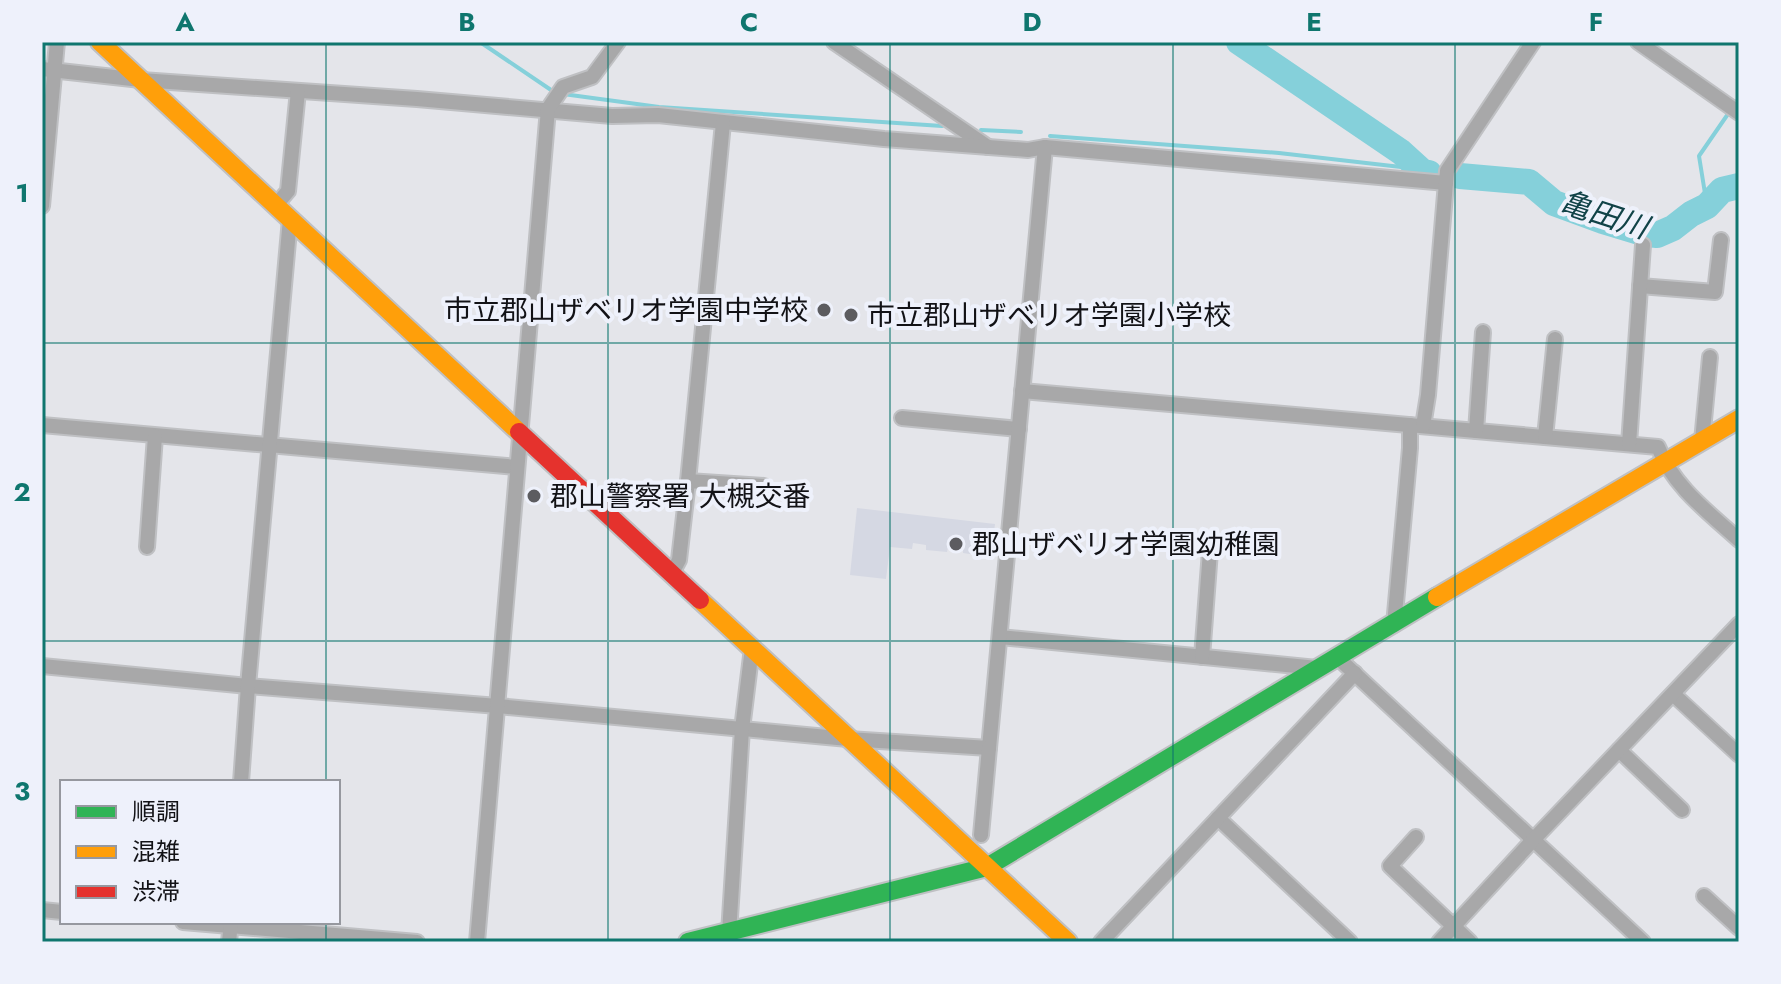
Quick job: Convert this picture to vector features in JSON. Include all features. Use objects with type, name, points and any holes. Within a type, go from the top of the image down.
[{"type":"street","points":[[42,206],[48,69],[57,42]]},
{"type":"street","points":[[100,42],[1068,942]]},
{"type":"street","points":[[477,942],[550,106],[563,87],[592,77],[618,42]]},
{"type":"street","points":[[834,42],[989,147]]},
{"type":"street","points":[[1394,625],[1410,448],[1428,395],[1447,171],[1533,42]]},
{"type":"street","points":[[1638,42],[1735,110]]},
{"type":"street","points":[[48,69],[141,80],[550,106],[612,116],[658,115],[989,147],[1028,150],[1045,147],[1446,183]]},
{"type":"street","points":[[276,205],[288,191],[298,91]]},
{"type":"street","points":[[672,573],[679,560],[688,481],[723,123]]},
{"type":"street","points":[[981,835],[1045,147]]},
{"type":"street","points":[[241,780],[290,219]]},
{"type":"street","points":[[1640,286],[1715,292],[1721,240]]},
{"type":"street","points":[[1629,444],[1643,245]]},
{"type":"street","points":[[1476,431],[1483,332]]},
{"type":"street","points":[[1545,437],[1555,339]]},
{"type":"street","points":[[1702,441],[1710,357]]},
{"type":"street","points":[[1022,391],[1658,447],[1664,463],[1689,495],[1739,540]]},
{"type":"street","points":[[902,418],[1019,429]]},
{"type":"street","points":[[688,942],[987,867],[1739,419]]},
{"type":"street","points":[[42,425],[517,467]]},
{"type":"street","points":[[147,547],[155,436]]},
{"type":"street","points":[[688,481],[764,486]]},
{"type":"street","points":[[1202,657],[1210,551]]},
{"type":"street","points":[[1439,942],[1739,624]]},
{"type":"street","points":[[1000,637],[1318,668]]},
{"type":"street","points":[[729,933],[742,729],[752,648]]},
{"type":"street","points":[[1337,657],[1643,942]]},
{"type":"street","points":[[42,666],[848,739],[989,748]]},
{"type":"street","points":[[1101,942],[1355,673]]},
{"type":"street","points":[[1673,694],[1739,755]]},
{"type":"street","points":[[1619,750],[1682,810]]},
{"type":"street","points":[[1218,818],[1350,942]]},
{"type":"street","points":[[1416,837],[1390,866],[1470,942]]},
{"type":"street","points":[[1704,896],[1739,928]]},
{"type":"street","points":[[229,942],[230,924],[315,928],[417,942]]},
{"type":"shaded area","name":"郡山ザベリオ学園幼稚園","points":[[857,508],[995,524],[992,548],[984,548],[983,556],[963,553],[963,548],[948,547],[947,552],[926,550],[926,545],[913,543],[912,549],[890,547],[886,579],[850,575]]},
{"type":"waterway","points":[[480,42],[554,92]]},
{"type":"waterway","name":"亀田川","points":[[1239,42],[1401,152],[1423,172],[1429,173]]},
{"type":"waterway","points":[[563,94],[659,107],[942,126]]},
{"type":"waterway","points":[[1707,206],[1699,156],[1739,98]]},
{"type":"waterway","points":[[981,130],[1021,132]]},
{"type":"waterway","points":[[1050,136],[1279,153],[1423,172]]},
{"type":"waterway","name":"亀田川","points":[[1460,176],[1529,182],[1554,203],[1603,221],[1657,235],[1707,206],[1722,190],[1739,186]]},
{"type":"traffic: fast","points":[[688,942],[987,867],[1437,597]]},
{"type":"traffic: slow","points":[[100,42],[519,432]]},
{"type":"traffic: slow","points":[[1437,597],[1739,419]]},
{"type":"traffic: slow","points":[[700,600],[1068,942]]},
{"type":"traffic: jam","points":[[519,432],[700,600]]},
{"type":"place","name":"市立郡山ザベリオ学園中学校","points":[[824,310]]},
{"type":"place","name":"市立郡山ザベリオ学園小学校","points":[[851,315]]},
{"type":"place","name":"郡山警察署 大槻交番","points":[[534,496]]},
{"type":"place","name":"郡山ザベリオ学園幼稚園","points":[[956,544]]}]
